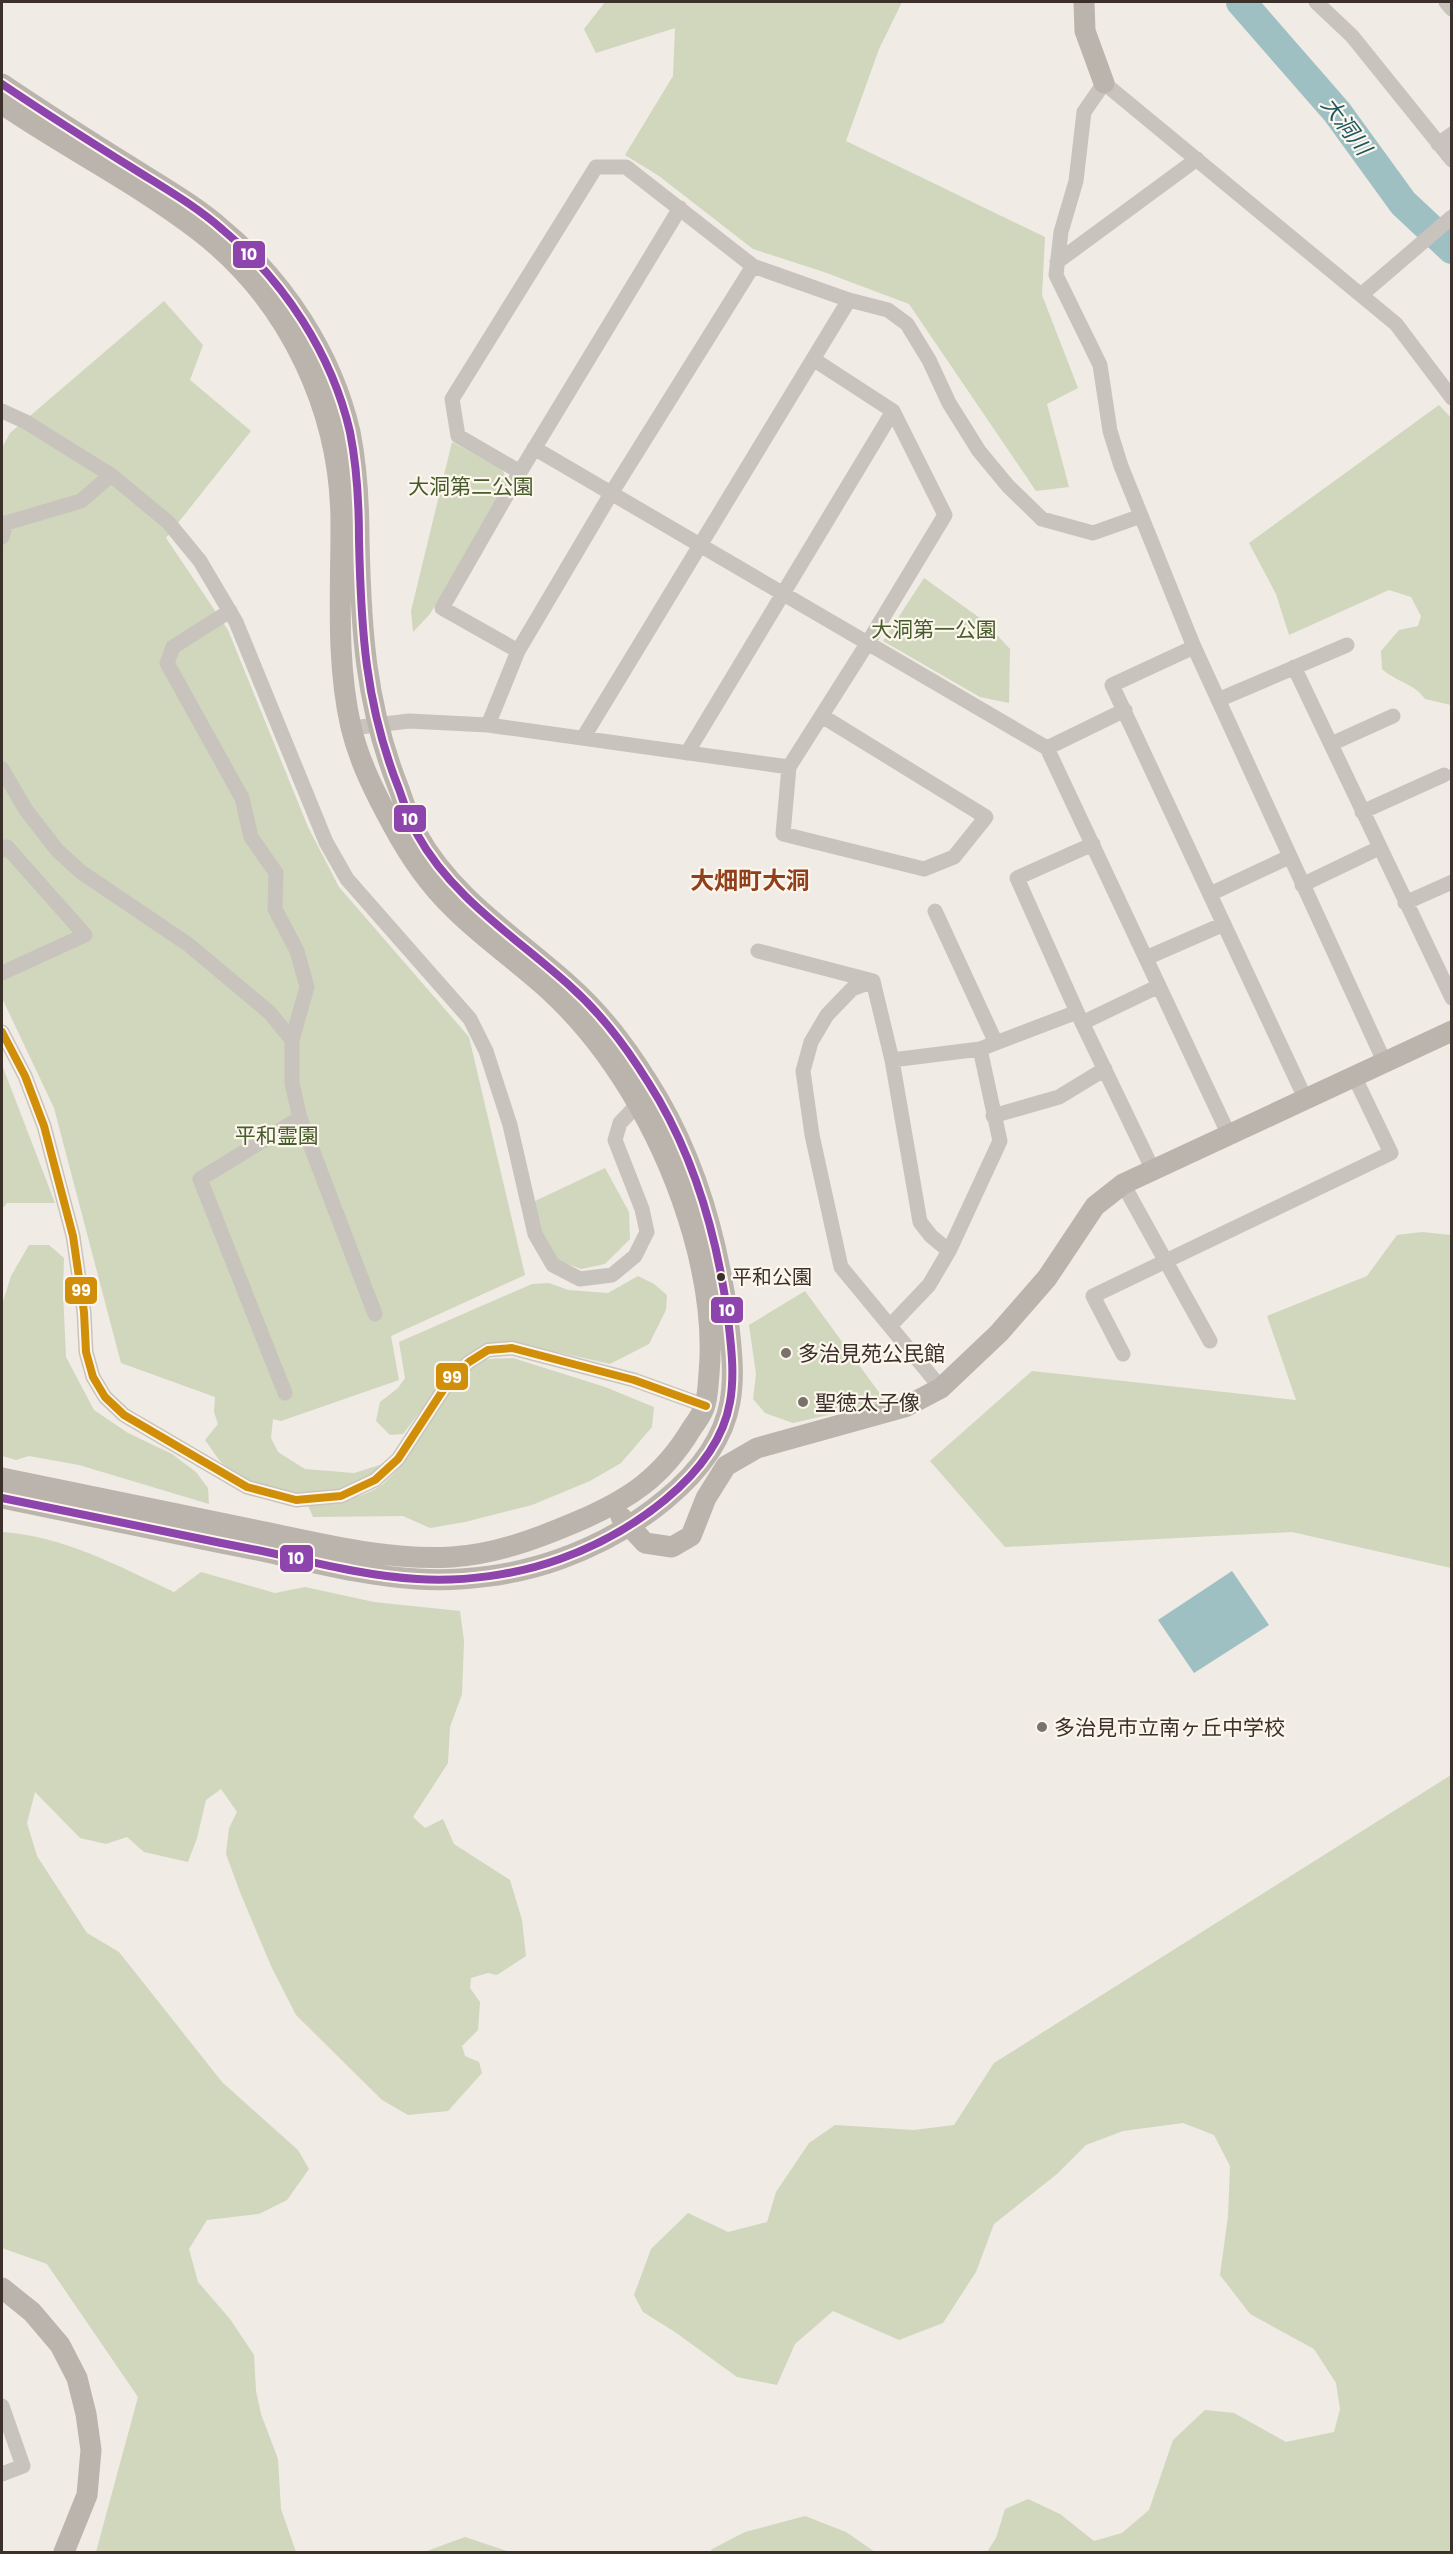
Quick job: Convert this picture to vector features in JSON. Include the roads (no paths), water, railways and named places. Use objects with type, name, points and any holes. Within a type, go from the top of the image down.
[{"type":"street","points":[[1084,2],[1085,31],[1104,83],[1396,324],[1452,398]]},
{"type":"street","points":[[1316,2],[1352,36],[1452,160]]},
{"type":"street","points":[[1446,2],[1452,9]]},
{"type":"street","points":[[1104,83],[1084,112],[1076,181],[1060,232],[1056,275],[1100,365],[1110,431],[1141,516],[1194,647],[1384,1061]]},
{"type":"street","points":[[2,84],[185,201],[224,230],[264,268],[296,310],[320,352],[338,391],[350,432],[359,515],[361,625],[377,725],[416,832],[440,868],[476,906],[574,989],[611,1028],[665,1112],[684,1147],[716,1247],[733,1356],[730,1403],[720,1434],[698,1469],[667,1498],[630,1526],[560,1559],[508,1573],[464,1578],[417,1579],[357,1571],[2,1498]]},
{"type":"street","points":[[2,104],[202,233],[241,269],[275,309],[299,351],[321,400],[331,433],[338,473],[342,515],[341,624],[344,677],[352,728],[367,775],[395,831],[419,868],[453,908],[554,995],[574,1016],[613,1063],[638,1104],[674,1176],[695,1246],[706,1304],[710,1355],[706,1406],[682,1445],[642,1488],[612,1507],[551,1533],[499,1551],[454,1557],[406,1557],[345,1548],[2,1478]]},
{"type":"street","points":[[1438,144],[1452,134]]},
{"type":"street","points":[[1057,262],[1197,159]]},
{"type":"street","points":[[520,472],[458,436],[452,399],[596,167],[626,167],[753,266],[849,300],[888,310],[907,324],[929,360],[949,403],[979,451],[1008,486],[1042,519],[1093,533],[1141,516]]},
{"type":"street","points":[[518,651],[442,608],[534,448],[680,208]]},
{"type":"street","points":[[1361,295],[1452,217]]},
{"type":"street","points":[[488,725],[518,651],[612,492],[753,266]]},
{"type":"street","points":[[583,738],[849,300]]},
{"type":"street","points":[[813,358],[893,411],[945,515],[789,767],[783,834],[924,868],[954,857],[986,817],[822,716]]},
{"type":"street","points":[[2,411],[26,422],[111,475],[168,522],[200,561],[230,611],[267,693],[326,842],[347,879],[470,1019],[486,1051],[510,1125],[535,1234],[553,1265],[580,1279],[612,1275],[635,1256],[647,1232],[642,1209],[615,1140],[620,1123],[638,1104]]},
{"type":"street","points":[[687,753],[893,411]]},
{"type":"street","points":[[534,448],[1047,748],[1229,1135]]},
{"type":"street","points":[[2,537],[6,523],[81,501],[111,475]]},
{"type":"street","points":[[230,611],[173,647],[167,663],[242,798],[251,837],[276,873],[275,909],[297,951],[307,987],[292,1040],[292,1083],[300,1119],[375,1314]]},
{"type":"street","points":[[1218,700],[1347,645]]},
{"type":"street","points":[[1194,647],[1112,685],[1306,1100]]},
{"type":"street","points":[[1294,667],[1452,998]]},
{"type":"street","points":[[1047,748],[1125,710]]},
{"type":"street","points":[[1331,744],[1393,716]]},
{"type":"street","points":[[352,728],[409,721],[488,725],[789,767]]},
{"type":"street","points":[[2,769],[26,810],[57,850],[81,872],[189,945],[270,1013],[292,1040]]},
{"type":"street","points":[[1362,812],[1444,775]]},
{"type":"street","points":[[1093,844],[1017,878],[1153,1170]]},
{"type":"street","points":[[2,850],[7,848],[85,935],[2,973]]},
{"type":"street","points":[[1302,885],[1379,848]]},
{"type":"street","points":[[1210,894],[1289,857]]},
{"type":"street","points":[[1405,903],[1452,882]]},
{"type":"street","points":[[935,910],[996,1043]]},
{"type":"street","points":[[1146,958],[1224,924]]},
{"type":"street","points":[[758,951],[873,981]]},
{"type":"street","points":[[873,981],[852,989],[827,1015],[811,1042],[803,1071],[812,1136],[841,1267],[941,1388]]},
{"type":"street","points":[[873,981],[892,1060],[920,1222],[931,1236],[950,1251]]},
{"type":"street","points":[[892,1060],[980,1049],[1080,1017],[1160,987]]},
{"type":"street","points":[[612,1507],[645,1543],[672,1548],[692,1536],[706,1498],[726,1466],[757,1448],[905,1407],[941,1388],[999,1333],[1047,1278],[1095,1206],[1124,1184],[1452,1031]]},
{"type":"street","points":[[2,1032],[25,1076],[44,1126],[73,1236],[84,1312],[86,1352],[93,1377],[105,1397],[124,1415],[247,1487],[296,1500],[341,1496],[375,1480],[398,1459],[451,1378],[469,1362],[488,1350],[512,1348],[634,1380],[706,1406]]},
{"type":"street","points":[[890,1326],[929,1285],[950,1251],[1000,1141],[980,1049]]},
{"type":"street","points":[[993,1116],[1059,1097],[1105,1070]]},
{"type":"street","points":[[1123,1354],[1093,1296],[1391,1153],[1354,1076]]},
{"type":"street","points":[[285,1393],[200,1179],[300,1119]]},
{"type":"street","points":[[1124,1184],[1210,1341]]},
{"type":"street","points":[[2,2288],[32,2312],[60,2345],[77,2378],[86,2414],[91,2450],[87,2495],[64,2553]]},
{"type":"street","points":[[2,2406],[23,2466],[2,2474]]},
{"type":"water","points":[[1232,1571],[1269,1625],[1194,1673],[1158,1620]]},
{"type":"waterway","name":"大洞川","points":[[1241,2],[1337,112],[1403,203],[1452,249]]},
{"type":"place","name":"平和公園","points":[[721,1277]]},
{"type":"place","name":"多治見苑公民館","points":[[786,1353]]},
{"type":"place","name":"聖徳太子像","points":[[803,1402]]},
{"type":"place","name":"多治見市立南ヶ丘中学校","points":[[1042,1727]]},
{"type":"district","name":"大畑町大洞","points":[[750,880]]},
{"type":"park label","name":"大洞第二公園","points":[[471,486]]},
{"type":"park label","name":"大洞第一公園","points":[[934,629]]},
{"type":"park label","name":"平和霊園","points":[[277,1135]]}]
